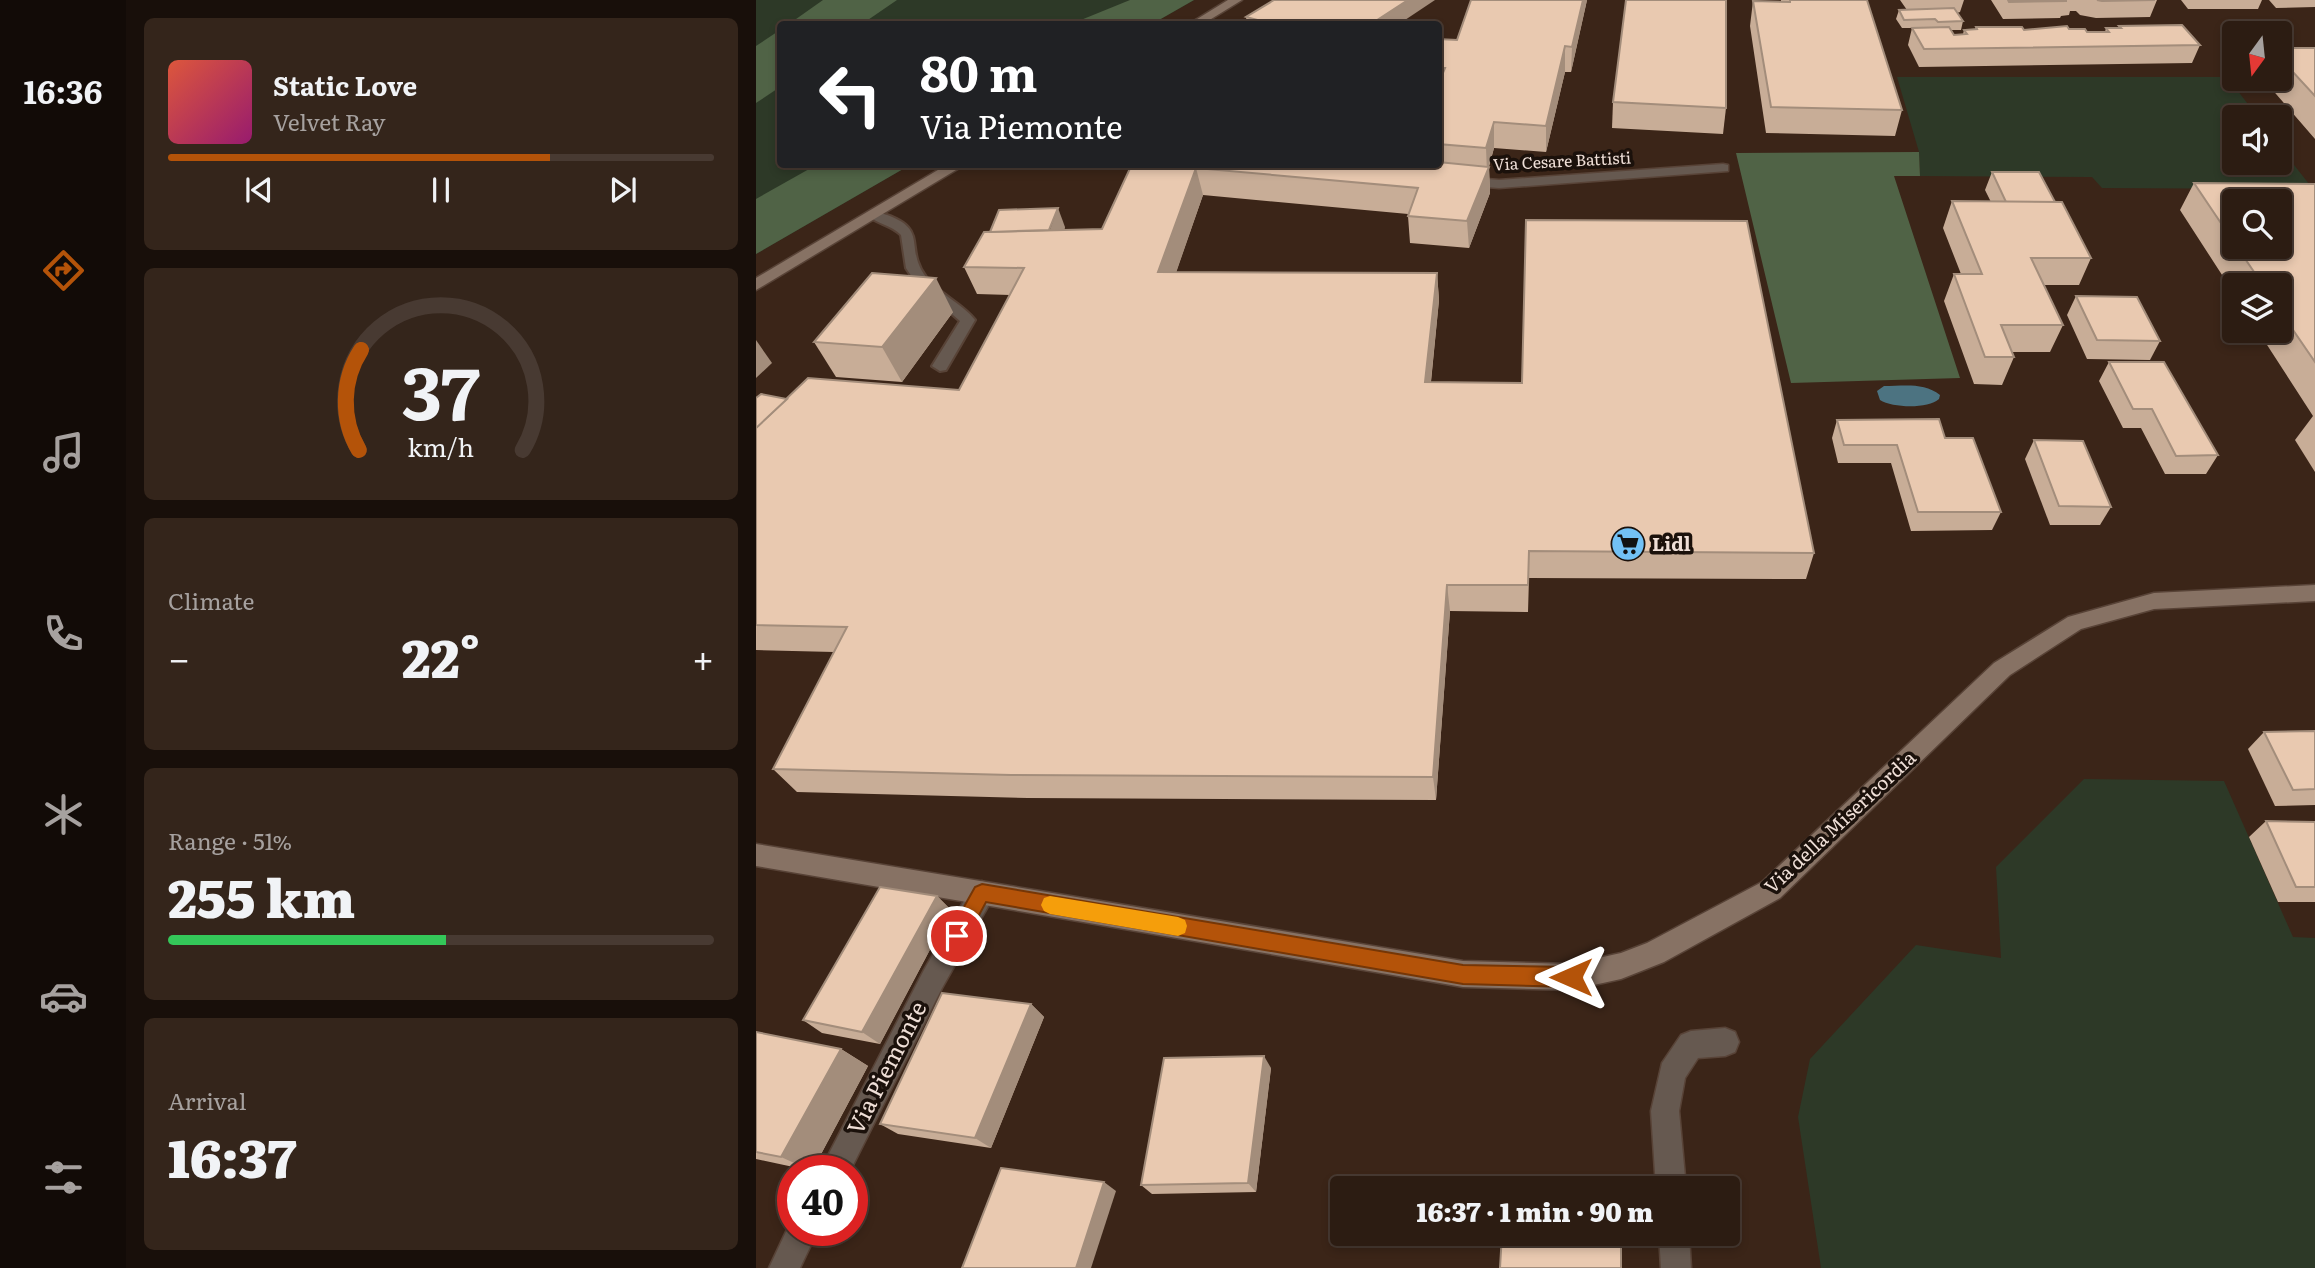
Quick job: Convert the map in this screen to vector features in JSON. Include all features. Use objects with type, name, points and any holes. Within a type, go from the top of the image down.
[{"type":"street","points":[[1200,21],[1236,0]]},
{"type":"street","points":[[756,285],[952,168]]},
{"type":"street","name":"Via Cesare Battisti","points":[[1444,180],[1499,184],[1723,168]]},
{"type":"street","name":"Via della Misericordia","points":[[756,855],[1463,974],[1571,977],[1621,966],[1655,953],[1770,890],[2002,669],[2075,623],[2154,601],[2315,593]]},
{"type":"street","name":"Via Piemonte","points":[[842,1155],[933,979],[982,893]]},
{"type":"street","points":[[1670,1176],[1665,1111],[1672,1073],[1690,1045],[1725,1042]]},
{"type":"street","points":[[784,1268],[795,1246]]},
{"type":"street","points":[[1675,1246],[1676,1268]]},
{"type":"lane","points":[[874,215],[903,226],[908,234],[909,262],[922,281],[968,320],[940,366]]},
{"type":"green space","points":[[756,0],[1194,0],[1157,21],[777,21],[777,168],[905,168],[756,254]]},
{"type":"green space","points":[[823,0],[897,0],[866,21],[793,21]]},
{"type":"green space","points":[[1130,0],[1194,0],[1157,21],[1078,21]]},
{"type":"green space","points":[[777,32],[777,89],[756,103],[756,46]]},
{"type":"green space","points":[[1897,77],[2222,77],[2222,91],[2238,91],[2249,105],[2222,105],[2222,175],[2292,175],[2292,162],[2313,189],[2102,188],[2092,177],[1920,176],[1919,152]]},
{"type":"green space","points":[[1919,152],[1920,176],[1894,176],[1960,378],[1791,383],[1736,153]]},
{"type":"green space","points":[[811,168],[905,168],[756,254],[756,199]]},
{"type":"green space","points":[[2084,779],[2224,781],[2293,937],[2315,938],[2315,1268],[1821,1268],[1798,1117],[1810,1059],[1916,945],[2001,958],[1996,867]]},
{"type":"water","points":[[1884,386],[1920,386],[1940,395],[1939,399],[1927,404],[1893,405],[1880,400],[1877,391]]},
{"type":"building","points":[[1274,0],[1408,0],[1376,21],[1261,21],[1246,17]]},
{"type":"building","points":[[1471,0],[1583,0],[1572,47],[1565,46],[1546,126],[1494,122],[1486,148],[1442,144],[1442,75],[1445,68],[1442,68],[1442,39],[1457,40]]},
{"type":"building","points":[[1626,0],[1726,0],[1726,108],[1613,102]]},
{"type":"building","points":[[1867,0],[1902,110],[1771,107],[1753,1]]},
{"type":"building","points":[[2008,0],[2066,0],[2066,1],[2009,2]]},
{"type":"building","points":[[1954,8],[1963,21],[1904,20],[1899,10]]},
{"type":"building","points":[[2182,25],[2200,45],[1924,49],[1912,28],[1949,27],[1954,35],[1967,34],[1964,30],[1977,29],[1976,27],[2022,27],[2024,30],[2067,26],[2069,29],[2085,29],[2087,32],[2109,32],[2106,28],[2121,28],[2119,26]]},
{"type":"building","points":[[2292,48],[2315,48],[2315,96],[2292,71]]},
{"type":"building","points":[[1442,162],[1489,167],[1467,221],[1408,216],[1418,188],[1196,168],[1442,168]]},
{"type":"building","points":[[1130,168],[1196,168],[1158,272],[1437,273],[1425,382],[1522,383],[1526,220],[1747,221],[1814,553],[1529,551],[1528,585],[1447,585],[1433,777],[1011,775],[773,769],[847,627],[756,625],[756,428],[808,378],[959,390],[1024,268],[964,267],[984,232],[1102,229]]},
{"type":"building","points":[[1992,172],[2039,172],[2055,202],[2006,202]]},
{"type":"building","points":[[2194,183],[2315,184],[2315,362],[2292,328],[2292,273],[2255,273],[2245,259],[2292,259],[2292,189],[2222,189],[2222,225]]},
{"type":"building","points":[[1952,201],[2062,202],[2091,258],[2031,258],[2063,325],[2001,325],[2014,357],[1985,357],[1954,274],[1982,274]]},
{"type":"building","points":[[1058,208],[1049,230],[990,232],[999,210]]},
{"type":"building","points":[[872,273],[936,278],[882,347],[814,342]]},
{"type":"building","points":[[2076,296],[2137,297],[2160,341],[2097,340]]},
{"type":"building","points":[[2109,362],[2164,362],[2218,455],[2176,456],[2152,409],[2133,409]]},
{"type":"building","points":[[761,394],[787,399],[756,428],[756,398]]},
{"type":"building","points":[[1939,419],[1945,438],[1973,438],[2001,512],[1918,512],[1897,445],[1844,445],[1837,420]]},
{"type":"building","points":[[2034,440],[2083,441],[2111,507],[2059,506]]},
{"type":"building","points":[[2315,731],[2315,789],[2293,790],[2264,732]]},
{"type":"building","points":[[2266,821],[2315,822],[2315,887],[2296,887]]},
{"type":"building","points":[[880,887],[937,896],[862,1032],[803,1020]]},
{"type":"building","points":[[942,993],[1031,1004],[975,1138],[880,1124]]},
{"type":"building","points":[[756,1032],[841,1049],[782,1155],[756,1152]]},
{"type":"building","points":[[1264,1056],[1248,1183],[1141,1185],[1164,1058]]},
{"type":"building","points":[[1001,1168],[1104,1182],[1076,1268],[962,1268]]},
{"type":"building","points":[[1501,1246],[1621,1246],[1621,1268],[1500,1268]]},
{"type":"slow traffic","points":[[1050,905],[1178,926]]},
{"type":"place","name":"Lidl","points":[[1628,544]]},
{"type":"route","points":[[957,936],[982,893],[1463,974],[1571,977]]}]
